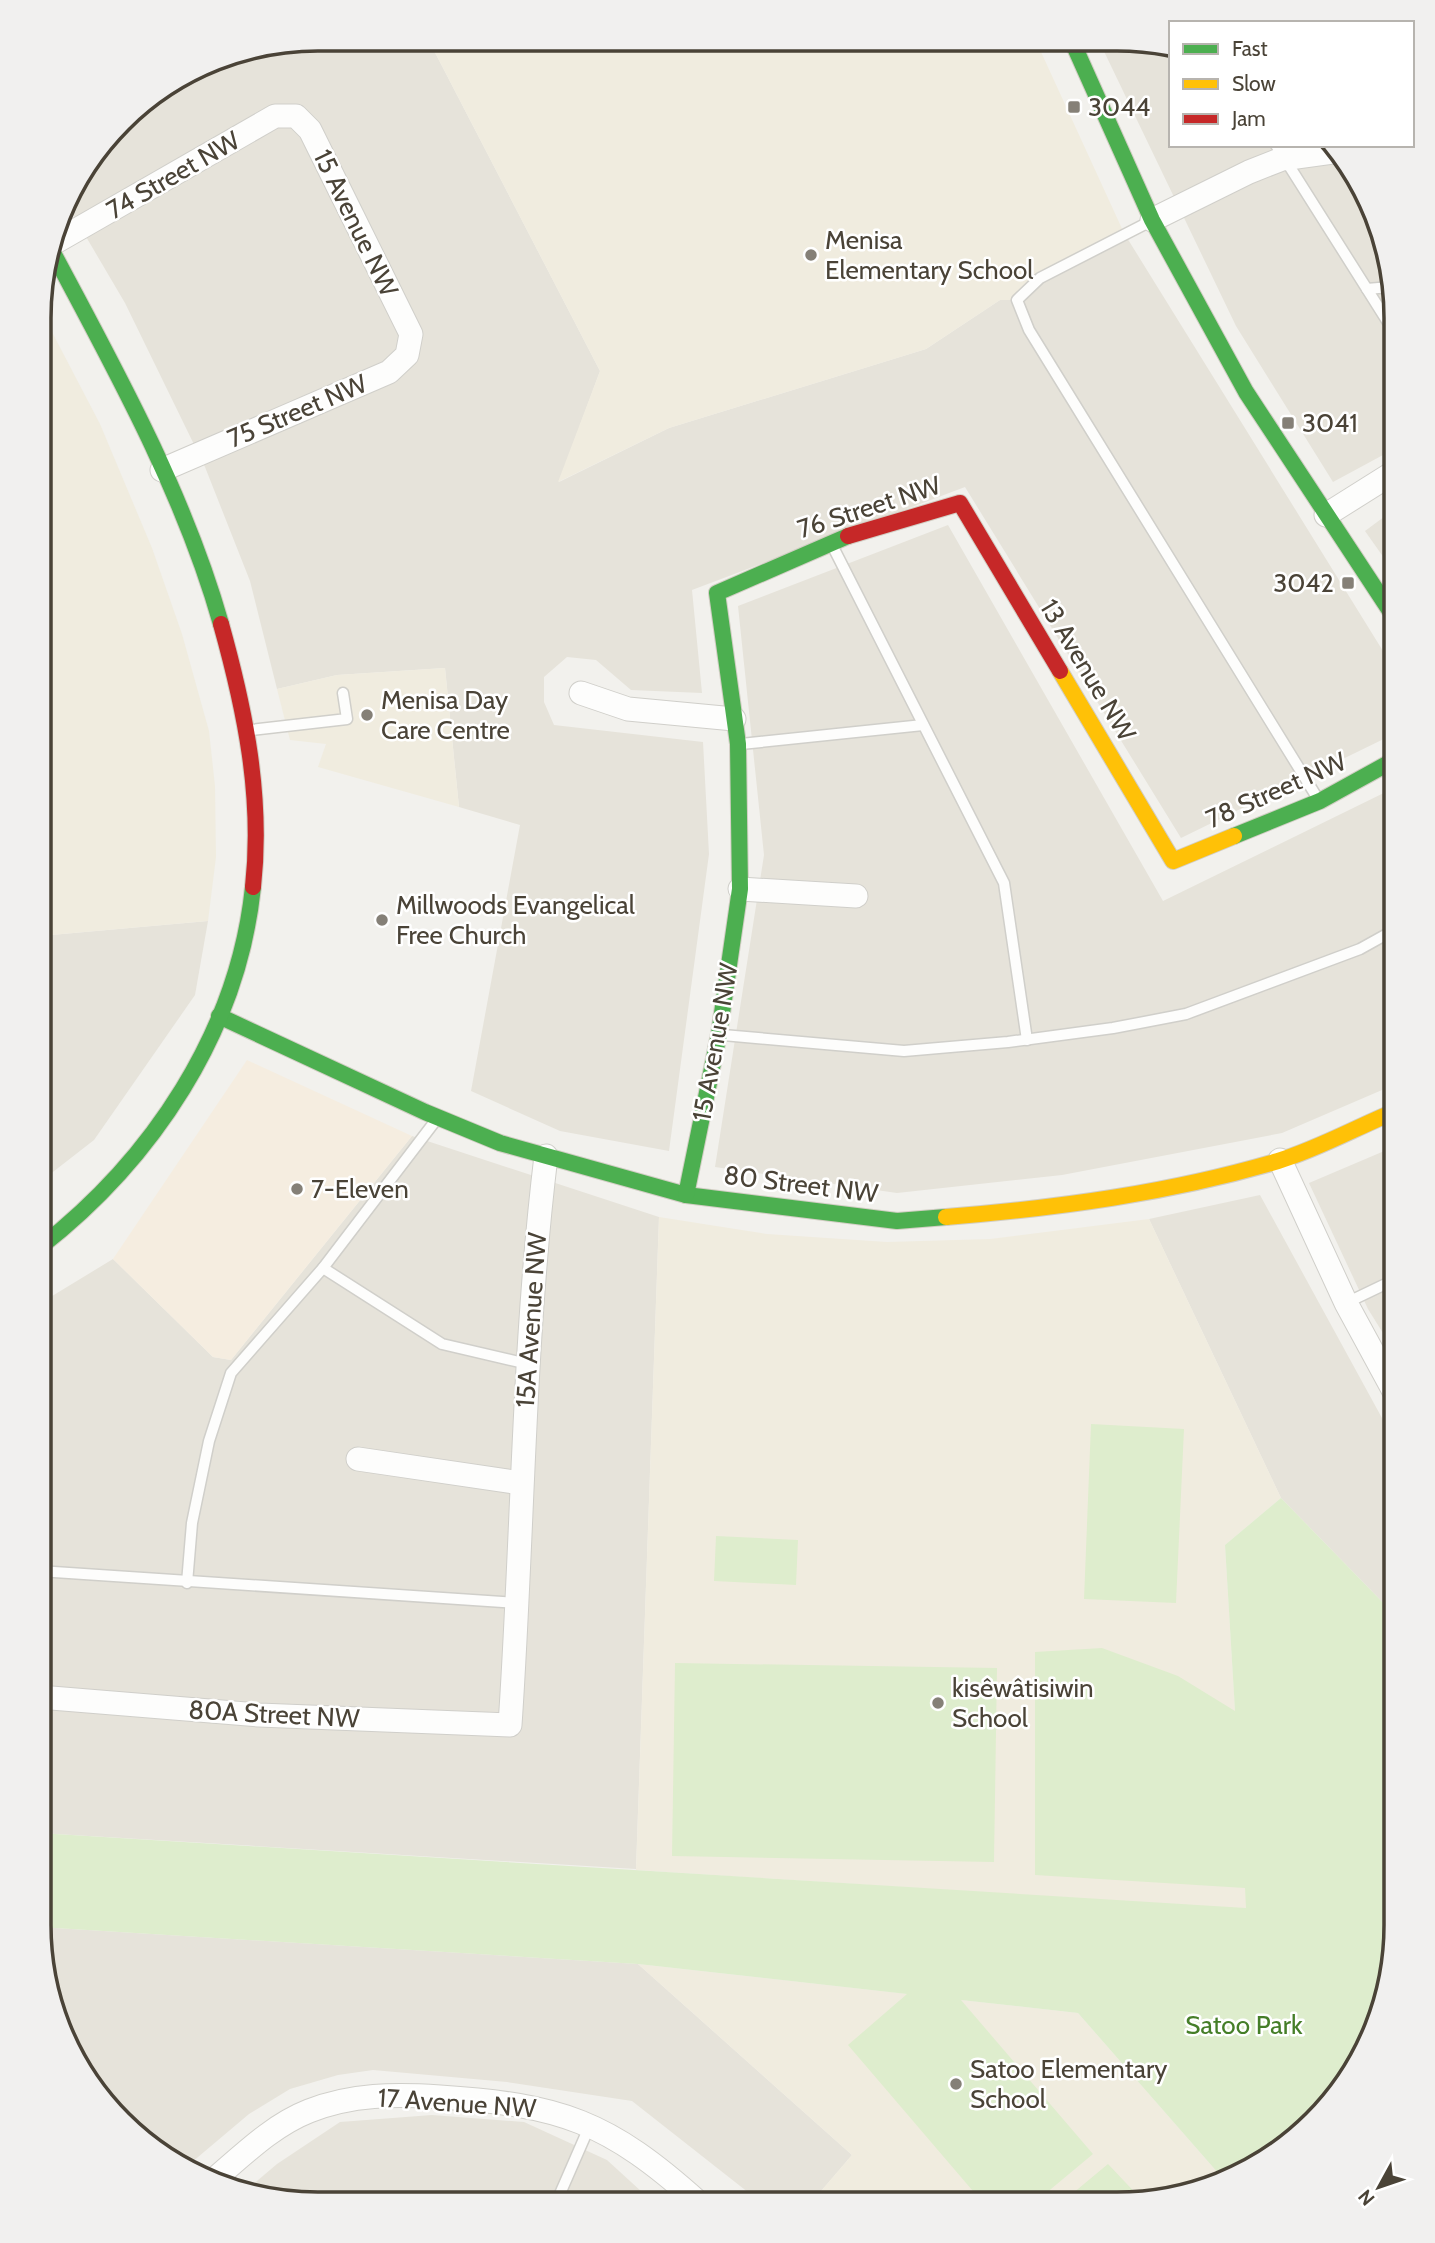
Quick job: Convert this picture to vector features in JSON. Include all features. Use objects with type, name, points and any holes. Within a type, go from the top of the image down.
[{"type":"street","points":[[1076,51],[1152,220],[1246,392],[1384,602]]},
{"type":"street","name":"74 Street NW","points":[[63,238],[275,116],[296,116]]},
{"type":"street","name":"15 Avenue NW","points":[[296,116],[310,130],[411,334]]},
{"type":"street","points":[[1152,220],[1249,172],[1279,152],[1325,150]]},
{"type":"street","points":[[51,1239],[79,1216],[138,1156],[182,1093],[219,1016],[239,959],[256,867],[256,799],[248,731],[224,637],[162,470],[118,375],[57,260]]},
{"type":"street","name":"75 Street NW","points":[[162,470],[389,372],[407,355],[412,344],[411,334]]},
{"type":"street","points":[[1326,515],[1384,479]]},
{"type":"street","name":"76 Street NW","points":[[718,593],[830,541],[960,503]]},
{"type":"street","name":"13 Avenue NW","points":[[960,503],[1173,862]]},
{"type":"street","name":"15 Avenue NW","points":[[686,1195],[719,1034],[740,890],[738,744],[718,593]]},
{"type":"street","points":[[581,693],[628,709],[734,719]]},
{"type":"street","name":"78 Street NW","points":[[1173,862],[1320,801],[1384,765]]},
{"type":"street","points":[[740,890],[856,897]]},
{"type":"street","name":"80 Street NW","points":[[219,1016],[438,1118],[500,1143],[686,1195],[897,1221],[1041,1209],[1147,1192],[1280,1160],[1384,1116]]},
{"type":"street","name":"15A Avenue NW","points":[[510,1725],[535,1247],[546,1156]]},
{"type":"street","points":[[1280,1160],[1346,1303],[1384,1373]]},
{"type":"street","points":[[358,1459],[521,1483]]},
{"type":"street","name":"80A Street NW","points":[[51,1698],[259,1715],[510,1725]]},
{"type":"street","name":"17 Avenue NW","points":[[221,2174],[285,2124],[306,2112],[355,2098],[416,2095],[495,2101],[545,2109],[590,2125],[650,2161],[686,2192]]},
{"type":"lane","points":[[1279,152],[1384,316]]},
{"type":"lane","points":[[1152,220],[1041,278],[1017,300],[1029,330],[1320,801]]},
{"type":"lane","points":[[1367,289],[1383,288]]},
{"type":"lane","points":[[830,541],[1004,883],[1027,1040]]},
{"type":"lane","points":[[248,731],[347,719],[343,693]]},
{"type":"lane","points":[[738,744],[923,725]]},
{"type":"lane","points":[[719,1034],[904,1051],[1027,1040],[1186,1014],[1360,949],[1384,936]]},
{"type":"lane","points":[[187,1583],[192,1523],[209,1441],[231,1373],[323,1268],[438,1118]]},
{"type":"lane","points":[[323,1268],[442,1345],[528,1364]]},
{"type":"lane","points":[[1346,1303],[1384,1285]]},
{"type":"lane","points":[[51,1572],[518,1604]]},
{"type":"lane","points":[[561,2192],[590,2125]]},
{"type":"shaded area","points":[[300,51],[434,51],[600,371],[559,482],[669,428],[926,349],[1000,300],[1017,300],[1040,278],[1124,233],[1384,653],[1384,739],[1181,838],[965,487],[692,590],[702,693],[631,690],[596,660],[567,657],[544,677],[544,702],[554,725],[703,742],[709,854],[669,1151],[560,1131],[471,1091],[520,825],[459,807],[445,668],[337,675],[277,689],[250,581],[205,467],[125,303],[72,213],[96,169],[129,129],[155,106],[184,86],[215,71],[248,60]]},
{"type":"shaded area","name":"Menisa Elementary School","points":[[434,51],[1041,51],[1124,233],[1041,278],[1017,300],[1000,300],[926,349],[669,428],[558,482],[600,371]]},
{"type":"shaded area","points":[[1104,51],[1135,51],[1169,56],[1169,147],[1322,147],[1339,169],[1364,215],[1375,248],[1382,283],[1384,454],[1333,482],[1236,326]]},
{"type":"shaded area","points":[[51,330],[100,424],[152,548],[182,634],[209,731],[215,786],[216,857],[208,921],[51,935]]},
{"type":"shaded area","points":[[1384,517],[1384,558],[1365,531]]},
{"type":"shaded area","points":[[948,525],[1163,901],[1384,793],[1384,1089],[1282,1133],[1062,1175],[897,1193],[715,1167],[764,855],[738,606]]},
{"type":"shaded area","name":"Menisa Day Care Centre","points":[[445,668],[459,807],[318,767],[326,744],[290,740],[277,689],[337,675]]},
{"type":"shaded area","points":[[208,921],[195,995],[94,1140],[51,1173],[51,935]]},
{"type":"shaded area","points":[[247,1060],[412,1136],[231,1360],[213,1357],[113,1259]]},
{"type":"shaded area","points":[[412,1136],[659,1217],[636,1869],[51,1834],[51,1297],[113,1259],[213,1357],[231,1360]]},
{"type":"shaded area","points":[[1384,1151],[1384,1335],[1368,1309],[1309,1183]]},
{"type":"shaded area","points":[[1260,1195],[1384,1422],[1384,1604],[1281,1498],[1149,1219]]},
{"type":"shaded area","name":"kisêwâtisiwin School","points":[[659,1217],[767,1234],[887,1242],[990,1239],[1149,1219],[1281,1498],[1225,1545],[1247,1909],[636,1870]]},
{"type":"shaded area","points":[[51,1928],[638,1964],[852,2155],[820,2192],[748,2192],[632,2101],[507,2082],[373,2070],[338,2075],[290,2089],[249,2114],[193,2162],[155,2137],[129,2114],[96,2074],[71,2028],[56,1978]]},
{"type":"shaded area","name":"Satoo Elementary School","points":[[638,1964],[1078,2013],[1218,2173],[1170,2187],[1135,2192],[820,2192],[852,2155]]},
{"type":"shaded area","points":[[432,2115],[524,2122],[607,2160],[642,2192],[300,2192],[253,2184],[277,2164],[340,2122]]},
{"type":"green space","points":[[1091,1424],[1184,1429],[1176,1603],[1084,1599]]},
{"type":"green space","name":"Satoo Park","points":[[1281,1498],[1384,1604],[1384,1943],[1375,1995],[1364,2028],[1349,2059],[1329,2088],[1306,2114],[1280,2137],[1251,2157],[1218,2173],[1078,2013],[961,2000],[1093,2154],[1047,2192],[974,2192],[848,2045],[907,1994],[638,1964],[51,1928],[51,1834],[1246,1908],[1245,1888],[1035,1875],[1035,1652],[1102,1648],[1178,1676],[1235,1711],[1225,1545]]},
{"type":"green space","points":[[716,1536],[798,1540],[796,1585],[714,1581]]},
{"type":"green space","points":[[675,1663],[997,1668],[994,1862],[672,1856]]},
{"type":"green space","points":[[1108,2164],[1134,2192],[1118,2192],[1074,2192]]},
{"type":"traffic: fast","points":[[1076,51],[1152,220],[1246,392],[1384,602]]},
{"type":"traffic: fast","points":[[57,261],[168,479],[206,575],[221,624]]},
{"type":"traffic: fast","points":[[686,1195],[719,1034],[740,889],[738,744],[717,593],[848,536]]},
{"type":"traffic: fast","points":[[1234,836],[1320,801],[1384,766]]},
{"type":"traffic: fast","points":[[51,1238],[118,1175],[183,1089],[208,1042],[229,992],[244,941],[253,887]]},
{"type":"traffic: fast","points":[[219,1016],[425,1112],[500,1143],[686,1195],[897,1221],[946,1217]]},
{"type":"traffic: slow","points":[[1060,671],[1173,861],[1234,836]]},
{"type":"traffic: slow","points":[[946,1217],[1072,1204],[1196,1182],[1293,1156],[1384,1116]]},
{"type":"traffic: jam","points":[[848,536],[960,503],[1060,671]]},
{"type":"traffic: jam","points":[[221,624],[238,689],[250,754],[256,820],[253,887]]},
{"type":"place","name":"3044","points":[[1074,107]]},
{"type":"place","name":"Menisa Elementary School","points":[[811,255]]},
{"type":"place","name":"3041","points":[[1288,423]]},
{"type":"place","name":"3042","points":[[1348,583]]},
{"type":"place","name":"Menisa Day Care Centre","points":[[367,715]]},
{"type":"place","name":"Millwoods Evangelical Free Church","points":[[382,920]]},
{"type":"place","name":"7-Eleven","points":[[297,1189]]},
{"type":"place","name":"kisêwâtisiwin School","points":[[938,1703]]},
{"type":"place","name":"Satoo Elementary School","points":[[956,2084]]}]
